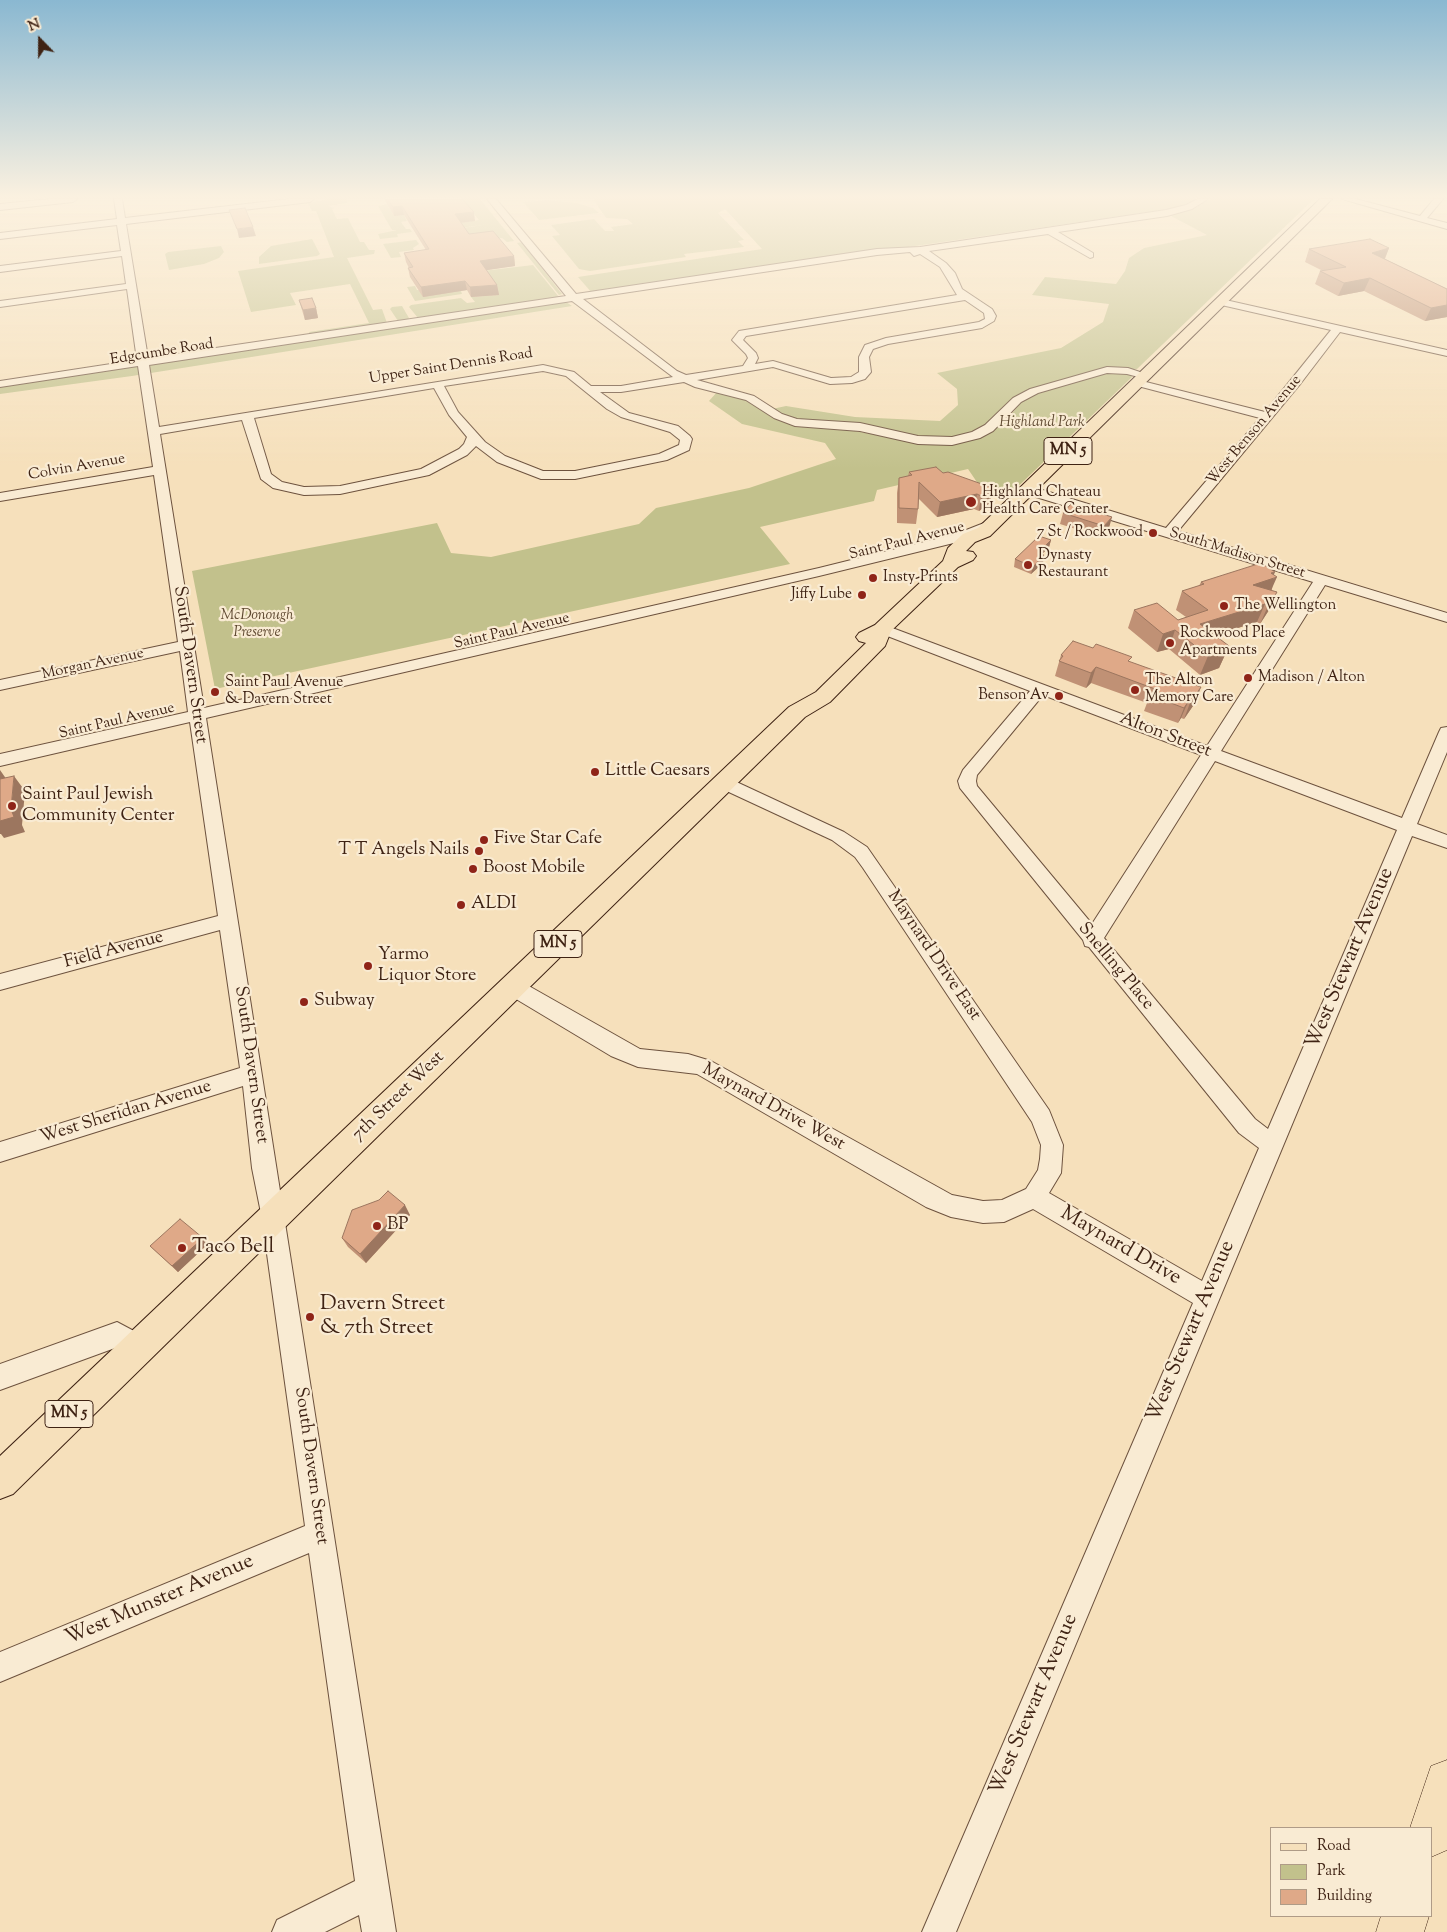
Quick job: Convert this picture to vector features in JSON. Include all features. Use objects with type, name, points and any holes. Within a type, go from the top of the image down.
[{"type":"highway","points":[[1432,1831],[1447,1782]]},
{"type":"highway","points":[[1400,1932],[1405,1917]]},
{"type":"main road","name":"7th Street West","points":[[0,1481],[798,712],[828,692],[878,642],[882,629],[952,563],[966,556],[982,542],[989,528],[1234,289]]},
{"type":"street","points":[[0,304],[109,289]]},
{"type":"street","name":"South Davern Street","points":[[132,289],[229,920],[264,1168],[274,1218],[379,1932]]},
{"type":"street","points":[[566,289],[571,295],[682,378],[699,385],[750,398],[778,416],[795,422],[860,427],[909,439],[935,441],[960,439],[982,432],[1001,418],[1021,397],[1042,388],[1107,370],[1128,371],[1142,380],[1266,416]]},
{"type":"street","points":[[574,289],[580,300]]},
{"type":"street","name":"Edgcumbe Road","points":[[0,392],[144,367],[659,289]]},
{"type":"street","points":[[957,289],[964,297],[988,311],[991,316],[989,321],[977,326],[876,344],[866,350],[864,357],[865,372],[861,377],[847,381],[830,381],[782,365],[752,353],[737,340],[740,334],[964,297]]},
{"type":"street","points":[[1221,302],[1447,353]]},
{"type":"street","name":"West Benson Avenue","points":[[1170,533],[1297,381],[1338,328]]},
{"type":"street","points":[[748,367],[753,358],[752,353]]},
{"type":"street","points":[[588,389],[621,389],[748,367],[773,364],[782,365]]},
{"type":"street","name":"Edgcumbe Road","points":[[0,384],[144,367]]},
{"type":"street","name":"Upper Saint Dennis Road","points":[[154,431],[543,368],[570,374],[611,407],[636,419],[674,429],[686,439],[685,447],[663,457],[569,476],[541,475],[498,457]]},
{"type":"street","points":[[437,384],[453,413],[477,441],[498,457]]},
{"type":"street","points":[[611,407],[610,400],[621,389]]},
{"type":"street","points":[[247,416],[266,476],[278,485],[296,490],[330,491],[398,479],[425,472],[454,458],[477,441]]},
{"type":"street","points":[[454,458],[498,457]]},
{"type":"street","name":"Colvin Avenue","points":[[0,497],[160,470]]},
{"type":"street","name":"South Madison Street","points":[[1028,490],[1447,618]]},
{"type":"street","name":"Saint Paul Avenue","points":[[0,748],[196,710],[819,572],[961,537],[989,528]]},
{"type":"street","points":[[1092,941],[1321,580]]},
{"type":"street","name":"Alton Street","points":[[882,629],[1447,842]]},
{"type":"street","name":"Morgan Avenue","points":[[0,685],[186,645]]},
{"type":"street","name":"Snelling Place","points":[[1040,689],[969,774],[967,782],[969,788],[1092,941],[1247,1126],[1272,1144]]},
{"type":"street","name":"Saint Paul Avenue","points":[[0,760],[196,710]]},
{"type":"street","name":"West Stewart Avenue","points":[[939,1932],[1206,1297],[1447,732]]},
{"type":"street","name":"Maynard Drive East","points":[[724,783],[838,836],[861,852],[870,863],[1044,1124],[1052,1145],[1052,1159],[1049,1173],[1034,1197]]},
{"type":"street","name":"Field Avenue","points":[[0,982],[229,920]]},
{"type":"street","name":"Maynard Drive West","points":[[513,987],[619,1050],[638,1058],[688,1062],[703,1067],[934,1199],[951,1206],[987,1212],[1004,1211],[1034,1197]]},
{"type":"street","name":"West Sheridan Avenue","points":[[0,1152],[252,1074]]},
{"type":"street","name":"Maynard Drive","points":[[1034,1197],[1206,1297]]},
{"type":"street","points":[[0,1377],[117,1335],[138,1348]]},
{"type":"street","name":"West Munster Avenue","points":[[0,1668],[320,1534]]},
{"type":"street","points":[[289,1932],[373,1890]]},
{"type":"green space","points":[[244,289],[316,289],[290,293],[296,305],[251,312]]},
{"type":"green space","points":[[353,289],[363,289],[373,310],[382,309],[387,323],[398,321],[390,309],[392,307],[402,306],[409,318],[407,320],[418,318],[409,307],[411,305],[461,298],[467,303],[475,302],[471,297],[498,295],[489,289],[553,289],[559,297],[572,306],[132,376],[0,394],[0,382],[129,362],[130,359],[147,356],[148,359],[310,335],[309,332],[369,323]]},
{"type":"green space","points":[[408,289],[461,291],[462,294],[415,301]]},
{"type":"green space","points":[[554,289],[558,289],[562,294],[559,295]]},
{"type":"green space","points":[[589,289],[618,289],[592,293]]},
{"type":"green space","points":[[1036,289],[1220,289],[1137,369],[1099,369],[1073,379],[1039,386],[973,433],[940,439],[788,418],[772,409],[786,406],[855,417],[940,421],[958,405],[957,389],[937,373],[1061,348],[1103,322],[1109,304],[1032,295]]},
{"type":"green space","points":[[1106,372],[1130,374],[1132,377],[1004,500],[983,491],[968,469],[877,490],[874,501],[760,527],[790,564],[215,689],[192,571],[437,523],[451,553],[491,557],[639,524],[656,508],[749,488],[836,459],[825,443],[742,424],[709,401],[717,392],[752,402],[771,415],[913,442],[987,434],[1006,421],[1022,401],[1030,396]]},
{"type":"building","points":[[1393,289],[1447,289],[1447,305],[1431,308]]},
{"type":"building","points":[[312,298],[316,308],[303,310],[299,300]]},
{"type":"building","points":[[936,467],[943,473],[948,472],[993,488],[981,496],[977,494],[940,502],[919,482],[918,509],[899,508],[899,478],[912,475],[909,472]]},
{"type":"building","points":[[1071,504],[1112,517],[1104,526],[1063,513]]},
{"type":"building","points":[[1039,536],[1051,540],[1038,553],[1044,555],[1033,567],[1015,559]]},
{"type":"building","points":[[1261,563],[1275,572],[1271,573],[1277,577],[1253,585],[1277,592],[1268,606],[1265,604],[1200,624],[1229,646],[1224,648],[1227,650],[1208,656],[1175,630],[1163,634],[1134,610],[1157,603],[1178,620],[1208,610],[1182,591],[1204,584],[1201,582]]},
{"type":"building","points":[[1073,641],[1093,648],[1096,644],[1132,657],[1128,661],[1201,687],[1190,703],[1188,702],[1184,708],[1150,695],[1155,689],[1096,667],[1091,673],[1059,661],[1063,656],[1061,655]]},
{"type":"building","points":[[14,776],[11,809],[14,817],[0,821],[0,779]]},
{"type":"building","points":[[388,1191],[405,1205],[360,1254],[342,1238],[352,1210],[379,1200]]},
{"type":"building","name":"Taco Bell","points":[[180,1219],[203,1238],[172,1266],[150,1246]]},
{"type":"place","name":"Highland Chateau Health Care Center","points":[[971,502]]},
{"type":"place","name":"7 St / Rockwood","points":[[1153,533]]},
{"type":"place","name":"Dynasty Restaurant","points":[[1028,565]]},
{"type":"place","name":"Insty-Prints","points":[[873,578]]},
{"type":"place","name":"Jiffy Lube","points":[[862,595]]},
{"type":"place","name":"The Wellington","points":[[1224,606]]},
{"type":"place","name":"Rockwood Place Apartments","points":[[1170,643]]},
{"type":"place","name":"Madison / Alton","points":[[1248,678]]},
{"type":"place","name":"The Alton Memory Care","points":[[1135,690]]},
{"type":"place","name":"Saint Paul Avenue & Davern Street","points":[[215,692]]},
{"type":"place","name":"Benson Av","points":[[1059,696]]},
{"type":"place","name":"Little Caesars","points":[[595,772]]},
{"type":"place","name":"Saint Paul Jewish Community Center","points":[[12,806]]},
{"type":"place","name":"Five Star Cafe","points":[[484,840]]},
{"type":"place","name":"T T Angels Nails","points":[[479,851]]},
{"type":"place","name":"Boost Mobile","points":[[473,869]]},
{"type":"place","name":"ALDI","points":[[461,905]]},
{"type":"place","name":"Yarmo Liquor Store","points":[[368,966]]},
{"type":"place","name":"Subway","points":[[304,1002]]},
{"type":"place","name":"BP","points":[[377,1226]]},
{"type":"place","name":"Taco Bell","points":[[182,1248]]},
{"type":"place","name":"Davern Street & 7th Street","points":[[310,1317]]},
{"type":"park label","name":"Highland Park","points":[[1042,423]]},
{"type":"park label","name":"McDonough Preserve","points":[[257,624]]}]
